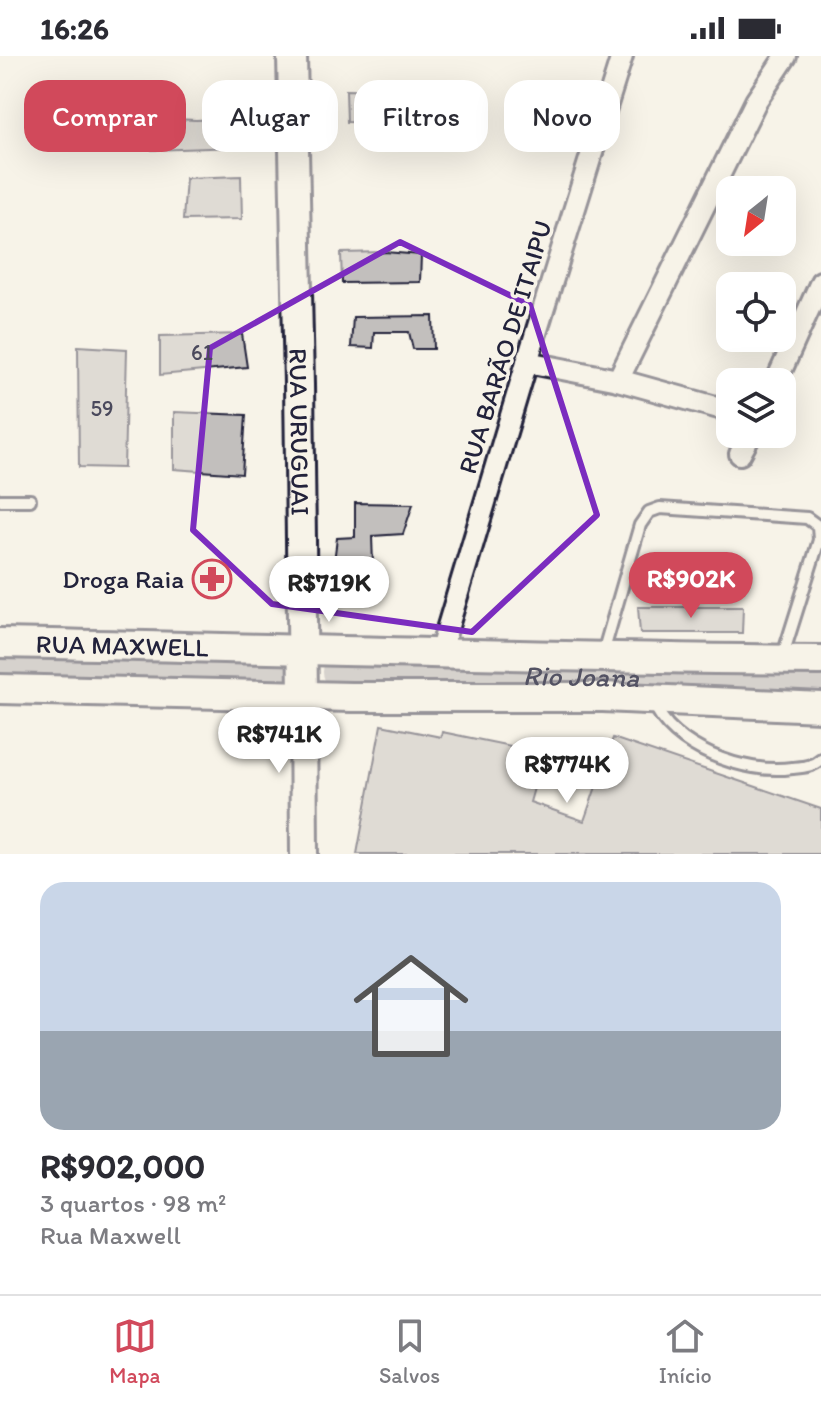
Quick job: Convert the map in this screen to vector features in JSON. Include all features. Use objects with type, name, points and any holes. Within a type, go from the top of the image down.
[{"type":"main road","name":"RUA URUGUAI","points":[[292,56],[303,695]]},
{"type":"main road","name":"RUA MAXWELL","points":[[0,643],[602,659],[821,660]]},
{"type":"main road","name":"RUA MAXWELL","points":[[0,689],[351,697],[603,697],[821,707]]},
{"type":"street","name":"RUA BARÃO DE ITAIPU","points":[[440,653],[622,56]]},
{"type":"street","points":[[618,380],[756,101],[786,56]]},
{"type":"street","points":[[782,368],[821,282]]},
{"type":"street","points":[[527,362],[618,380],[716,407]]},
{"type":"street","points":[[740,454],[743,448]]},
{"type":"street","name":"RUA URUGUAI","points":[[303,695],[304,854]]},
{"type":"lane","points":[[0,500],[30,500]]},
{"type":"lane","points":[[602,659],[640,525],[649,512],[660,508],[807,518],[818,526],[819,540],[781,660]]},
{"type":"lane","points":[[653,699],[671,730],[721,759],[758,769],[814,765],[821,759]]},
{"type":"highlighted area","points":[[400,242],[530,305],[597,515],[472,632],[272,604],[193,530],[210,348]]},
{"type":"building","points":[[346,90],[354,90],[354,122],[347,122]]},
{"type":"building","points":[[186,120],[202,120],[202,148],[186,149]]},
{"type":"building","points":[[241,176],[242,219],[183,220],[186,178]]},
{"type":"building","points":[[341,253],[421,255],[420,282],[342,283]]},
{"type":"building","points":[[433,316],[434,349],[413,349],[409,332],[374,332],[373,348],[351,347],[353,317]]},
{"type":"building","points":[[242,334],[247,367],[160,375],[160,336]]},
{"type":"building","points":[[78,346],[127,349],[124,468],[79,467]]},
{"type":"building","points":[[174,412],[246,415],[242,474],[174,469]]},
{"type":"building","points":[[355,503],[413,504],[403,534],[372,536],[373,565],[334,562],[337,538],[355,537]]},
{"type":"building","points":[[638,607],[743,607],[742,633],[640,633]]},
{"type":"building","points":[[381,725],[441,737],[442,732],[544,753],[530,802],[584,821],[613,738],[821,809],[821,854],[357,854]]},
{"type":"waterway","name":"Rio Joana","points":[[0,664],[270,671]]},
{"type":"waterway","name":"Rio Joana","points":[[341,672],[821,680]]},
{"type":"place","name":"Droga Raia","points":[[212,579]]}]
